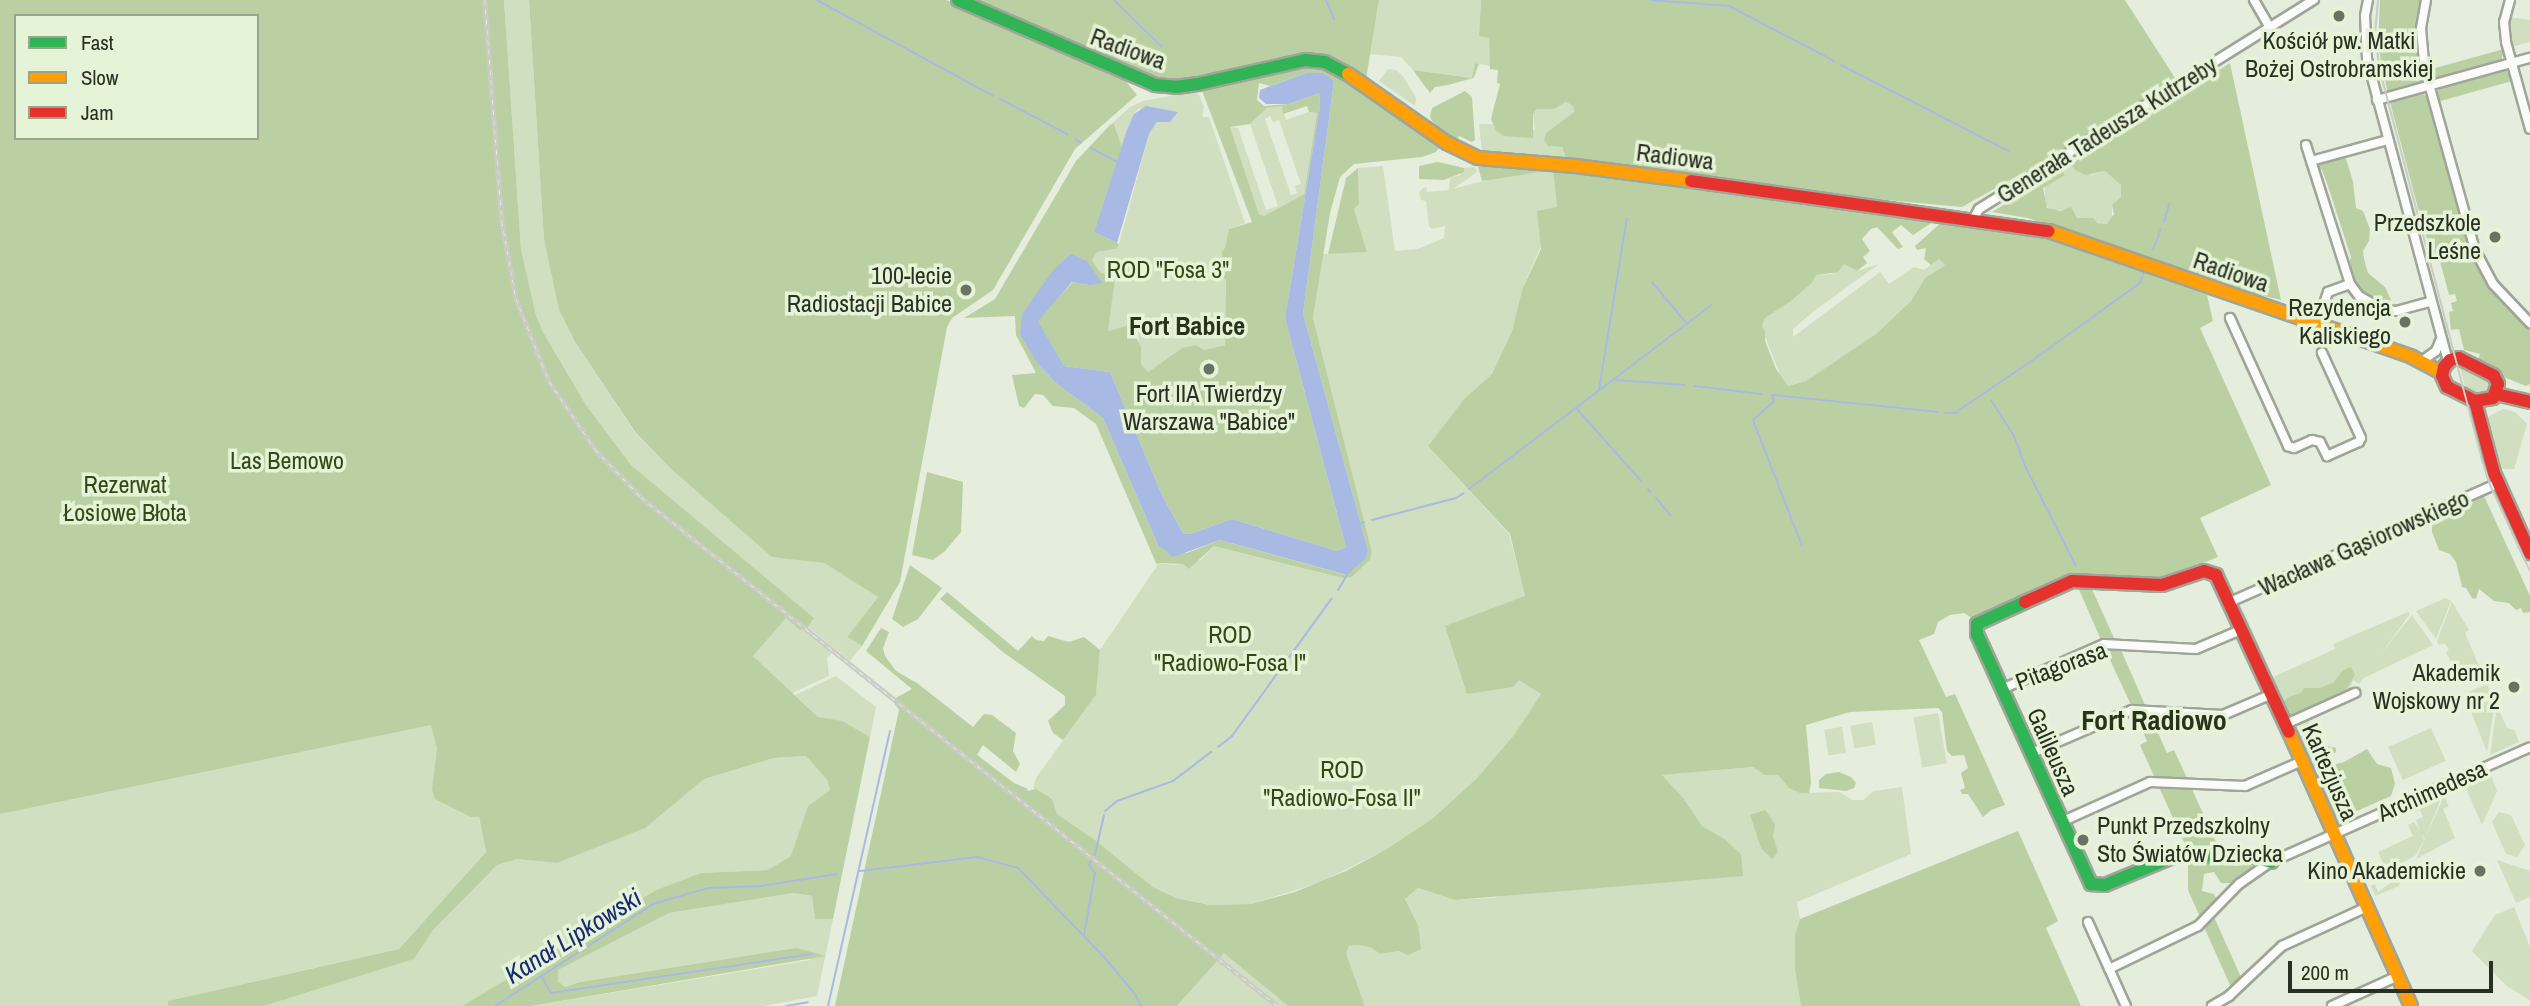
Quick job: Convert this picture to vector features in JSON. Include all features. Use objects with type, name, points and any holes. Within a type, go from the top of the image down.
[{"type":"main road","name":"Radiowa","points":[[958,0],[1154,85],[1184,86],[1305,60],[1325,62],[1340,68],[1447,143],[1478,158],[1576,166],[2037,227],[2419,358],[2447,361]]},
{"type":"main road","points":[[2530,399],[2489,395],[2447,387],[2447,361],[2459,358],[2488,371],[2489,395],[2485,439],[2499,483],[2530,553]]},
{"type":"main road","name":"Kartezjusza","points":[[1977,634],[1977,624],[1980,621],[2064,584],[2081,581],[2162,585],[2204,571],[2216,575],[2286,724],[2411,1006]]},
{"type":"main road","name":"Galileusza","points":[[1977,634],[2091,884],[2105,885],[2180,854],[2254,856],[2271,862]]},
{"type":"street","points":[[2254,0],[2270,29]]},
{"type":"street","name":"Generała Tadeusza Kutrzeby","points":[[1974,218],[1979,209],[2314,0]]},
{"type":"street","points":[[2368,0],[2364,41],[2377,100],[2447,361]]},
{"type":"street","points":[[2426,0],[2422,46],[2429,86],[2481,264],[2499,292],[2530,323]]},
{"type":"street","points":[[2510,0],[2504,22],[2511,64],[2530,129]]},
{"type":"street","points":[[2377,100],[2530,58]]},
{"type":"street","points":[[2311,161],[2388,140]]},
{"type":"street","points":[[2306,145],[2350,284],[2359,296],[2384,310],[2396,311],[2430,302]]},
{"type":"street","points":[[2317,324],[2328,292],[2350,284]]},
{"type":"street","points":[[2230,318],[2288,446],[2294,448],[2312,440],[2320,442],[2327,456],[2361,438],[2322,353]]},
{"type":"street","points":[[2419,358],[2435,351],[2440,341]]},
{"type":"street","name":"Wacława Gąsiorowskiego","points":[[2230,602],[2499,483]]},
{"type":"street","name":"Pitagorasa","points":[[2002,689],[2104,644],[2196,649],[2243,629]]},
{"type":"street","points":[[2286,724],[2355,693]]},
{"type":"street","points":[[2032,753],[2132,710],[2223,715],[2272,694]]},
{"type":"street","name":"Archimedesa","points":[[2109,969],[2188,933],[2239,884],[2271,862],[2530,747]]},
{"type":"street","points":[[2062,822],[2150,782],[2245,786],[2302,761]]},
{"type":"street","points":[[2212,1006],[2229,996],[2282,946],[2367,907]]},
{"type":"street","points":[[2088,922],[2126,1006]]},
{"type":"street","points":[[2332,1006],[2398,976]]},
{"type":"green space","name":"Las Bemowo","points":[[0,0],[504,0],[521,249],[536,315],[543,332],[586,405],[631,465],[814,618],[808,627],[800,630],[786,618],[753,656],[818,717],[842,721],[870,737],[833,919],[815,919],[812,896],[794,893],[669,913],[558,970],[558,981],[565,987],[580,982],[796,948],[826,956],[531,1006],[462,1006],[656,890],[701,873],[768,870],[791,856],[808,806],[830,790],[827,780],[806,756],[774,758],[704,779],[645,828],[557,863],[517,859],[497,865],[433,930],[414,959],[264,1006],[168,1006],[168,1001],[399,949],[486,852],[479,817],[471,817],[435,799],[432,790],[437,749],[431,725],[0,814]]},
{"type":"green space","points":[[504,0],[529,0],[544,240],[559,310],[575,342],[636,434],[670,468],[772,556],[824,563],[878,597],[847,637],[862,646],[850,661],[808,627],[814,618],[631,465],[586,405],[543,332],[536,315],[521,249]]},
{"type":"green space","points":[[529,0],[946,0],[1002,24],[1008,31],[1018,32],[1124,79],[1137,95],[1075,149],[993,290],[952,318],[947,327],[900,582],[862,646],[847,637],[878,597],[824,563],[772,557],[670,468],[636,433],[575,342],[559,310],[544,240]]},
{"type":"green space","points":[[968,0],[1379,0],[1366,79],[1328,55],[1309,54],[1183,83],[1158,81],[1020,25],[1017,16],[1011,18]]},
{"type":"green space","points":[[1379,0],[1481,0],[1479,36],[1489,37],[1490,66],[1475,63],[1473,78],[1413,70],[1401,57],[1370,54]]},
{"type":"green space","points":[[1481,0],[2125,0],[2175,78],[2065,149],[1962,207],[1790,191],[1780,185],[1775,188],[1567,161],[1562,147],[1548,146],[1544,140],[1546,133],[1574,112],[1573,106],[1566,102],[1554,109],[1537,109],[1533,114],[1533,138],[1504,136],[1496,131],[1491,119],[1500,84],[1497,83],[1498,70],[1490,69],[1489,38],[1479,36]]},
{"type":"green space","points":[[2380,0],[2423,0],[2423,84],[2388,94],[2378,46]]},
{"type":"green space","points":[[2510,17],[2530,20],[2530,42],[2511,47]]},
{"type":"green space","points":[[2504,49],[2501,61],[2435,79],[2428,70]]},
{"type":"green space","points":[[1475,63],[1479,64],[1473,78],[1435,87],[1430,93],[1413,70],[1472,78]]},
{"type":"green space","points":[[2230,63],[2281,300],[2223,286],[2028,218],[1992,212],[2062,170],[2065,175],[2043,188],[2047,208],[2061,211],[2071,207],[2077,218],[2093,218],[2098,223],[2107,224],[2114,214],[2112,205],[2121,197],[2121,185],[2105,171],[2086,175],[2075,170],[2071,164]]},
{"type":"green space","points":[[1299,67],[1336,72],[1442,144],[1436,152],[1422,157],[1354,164],[1340,177],[1330,213],[1313,318],[1372,552],[1370,560],[1352,577],[1343,578],[1214,546],[1189,569],[1183,564],[1156,563],[1096,424],[1074,408],[1053,406],[1043,395],[1035,394],[1024,408],[1019,406],[1012,375],[1036,373],[1016,335],[1015,316],[964,318],[995,299],[1076,161],[1114,124],[1122,147],[1094,232],[1119,244],[1116,249],[1097,252],[1092,260],[1100,272],[1115,278],[1108,331],[1137,323],[1136,337],[1141,347],[1141,364],[1148,372],[1182,348],[1196,345],[1204,350],[1225,345],[1226,279],[1222,278],[1222,252],[1229,229],[1252,222],[1201,88]],"holes":[[[1306,73],[1334,81],[1303,314],[1368,550],[1365,558],[1346,575],[1220,540],[1187,553],[1158,545],[1103,418],[1057,384],[1037,363],[1022,314],[1087,261],[1089,285],[1073,282],[1037,320],[1064,366],[1110,372],[1162,495],[1183,533],[1190,534],[1232,519],[1337,551],[1346,547],[1285,318],[1320,106],[1319,93],[1289,104],[1264,106],[1257,100],[1259,83],[1270,86]],[[1282,106],[1283,114],[1307,106],[1309,112],[1317,113],[1304,194],[1264,216],[1259,214],[1230,127],[1250,124],[1267,108]]]},
{"type":"green space","points":[[1388,69],[1396,70],[1403,76],[1416,98],[1415,106],[1379,81]]},
{"type":"green space","points":[[2507,71],[2512,81],[2437,102],[2435,95],[2440,88]]},
{"type":"green space","points":[[1465,91],[1472,97],[1475,140],[1472,142],[1459,136],[1456,142],[1432,127],[1434,124],[1430,117],[1432,108]]},
{"type":"green space","name":"ROD \"Fosa 3\"","points":[[1193,92],[1199,95],[1204,107],[1202,117],[1209,117],[1245,223],[1229,229],[1222,263],[1222,277],[1226,278],[1225,345],[1204,350],[1182,348],[1148,372],[1141,364],[1137,324],[1108,331],[1114,278],[1100,272],[1092,260],[1097,252],[1116,249],[1119,244],[1149,134],[1157,122],[1139,108],[1134,114],[1122,147],[1114,124],[1110,125],[1130,107],[1143,101]]},
{"type":"green space","points":[[2423,94],[2428,97],[2477,263],[2502,300],[2530,327],[2530,384],[2526,386],[2506,378],[2491,365],[2478,360],[2480,354],[2464,350],[2459,329],[2451,330],[2449,312],[2453,311],[2451,303],[2457,301],[2455,294],[2449,295],[2440,261],[2436,261],[2424,231],[2390,102]]},
{"type":"green space","points":[[1566,102],[1573,106],[1574,112],[1546,133],[1544,140],[1548,146],[1562,147],[1567,161],[1482,152],[1479,124],[1493,124],[1496,131],[1535,130],[1533,114],[1537,109],[1554,109]]},
{"type":"green space","points":[[1282,105],[1286,120],[1309,112],[1317,113],[1304,194],[1264,216],[1259,214],[1230,127],[1238,128],[1266,210],[1278,206],[1250,124],[1267,108]],"holes":[[[1270,116],[1273,122],[1279,120],[1301,184],[1295,186],[1297,193],[1291,195],[1265,119]]]},
{"type":"green space","points":[[2345,155],[2353,182],[2356,208],[2363,211],[2370,229],[2369,241],[2363,251],[2368,273],[2385,287],[2391,300],[2388,305],[2368,300],[2354,283],[2347,269],[2351,257],[2327,183],[2322,170],[2318,169],[2320,161]]},
{"type":"green space","points":[[1438,162],[1464,168],[1464,172],[1444,180],[1419,179],[1419,166]]},
{"type":"green space","points":[[1496,164],[1552,170],[1482,181],[1478,167]]},
{"type":"green space","points":[[2071,164],[2092,175],[2106,171],[2121,185],[2121,198],[2112,205],[2112,219],[2107,224],[2077,218],[2067,210],[2052,210],[2045,205],[2045,185],[2065,174],[2062,170]]},
{"type":"green space","points":[[1383,166],[1395,251],[1418,249],[1444,238],[1445,226],[1432,229],[1429,226],[1426,201],[1421,200],[1419,193],[1423,188],[1426,187],[1427,192],[1449,190],[1450,178],[1460,175],[1464,168],[1475,167],[1477,172],[1453,189],[1506,175],[1553,170],[1557,208],[1522,290],[1512,331],[1492,374],[1464,399],[1428,446],[1509,534],[1548,683],[1514,735],[1476,779],[1432,819],[1385,850],[1321,882],[1251,904],[1211,905],[1176,898],[1153,887],[1095,840],[1057,814],[1033,788],[1036,778],[1096,695],[1100,650],[1157,566],[1156,563],[1176,565],[1201,560],[1214,546],[1345,578],[1355,574],[1370,560],[1372,552],[1313,318],[1323,254],[1367,252],[1354,209],[1359,204],[1358,168]]},
{"type":"green space","points":[[1358,168],[1359,204],[1354,209],[1367,252],[1328,254],[1346,178]]},
{"type":"green space","points":[[1553,170],[1756,193],[1936,220],[1913,235],[1901,225],[1892,232],[1903,247],[1898,249],[1877,227],[1871,229],[1862,239],[1870,251],[1863,257],[1867,263],[1857,271],[1844,264],[1838,272],[1816,275],[1812,283],[1791,301],[1764,319],[1762,326],[1765,341],[1776,369],[1788,386],[1806,381],[1876,334],[1911,301],[1925,278],[1945,265],[1939,259],[1931,265],[1924,259],[1926,248],[1917,250],[1915,246],[1943,221],[2034,234],[2207,295],[2213,321],[2200,328],[2271,485],[2200,518],[2218,557],[2161,580],[2071,575],[1972,618],[1964,613],[1950,615],[1938,622],[1934,634],[1919,640],[1946,697],[1955,694],[2005,805],[1991,810],[1983,817],[1968,794],[1962,794],[1960,790],[1965,788],[1961,773],[1968,768],[1964,755],[1952,756],[1947,751],[1942,712],[1938,708],[1850,712],[1806,725],[1811,782],[1809,793],[1800,793],[1789,788],[1778,775],[1765,775],[1753,767],[1662,775],[1684,799],[1702,826],[1723,838],[1741,854],[1743,876],[1455,900],[1418,888],[1405,899],[1418,925],[1421,949],[1408,955],[1399,951],[1380,954],[1370,947],[1349,946],[1346,953],[1365,1006],[1288,1006],[1224,953],[1177,1006],[835,1006],[899,710],[892,700],[912,689],[866,651],[881,628],[889,632],[883,648],[885,656],[896,671],[917,683],[973,727],[984,714],[992,715],[1016,733],[1013,751],[1020,764],[1016,772],[983,745],[977,755],[1014,783],[1028,789],[1027,791],[1036,789],[1052,799],[1057,814],[1095,840],[1153,887],[1176,898],[1210,905],[1251,904],[1295,892],[1346,871],[1385,850],[1432,819],[1476,779],[1514,735],[1541,694],[1519,680],[1513,687],[1467,694],[1445,626],[1525,596],[1510,534],[1428,446],[1464,399],[1492,374],[1512,331],[1522,290],[1541,249],[1537,211],[1557,207]]},
{"type":"green space","points":[[1939,259],[1946,264],[1925,278],[1911,301],[1876,334],[1806,381],[1788,386],[1782,380],[1761,326],[1764,319],[1812,283],[1816,275],[1832,274],[1844,264],[1857,271],[1879,264],[1814,311],[1793,329],[1793,337],[1880,272],[1889,284],[1914,267],[1924,270]]},
{"type":"green space","points":[[2459,364],[2490,381],[2488,394],[2479,396],[2466,390]]},
{"type":"green space","points":[[2503,409],[2515,412],[2527,424],[2514,469],[2497,469],[2488,426],[2488,417]]},
{"type":"green space","points":[[927,472],[963,482],[961,532],[945,551],[933,560],[912,555]]},
{"type":"green space","points":[[2484,496],[2530,596],[2530,612],[2523,613],[2521,608],[2516,610],[2509,603],[2494,601],[2479,589],[2476,599],[2472,598],[2466,588],[2462,587],[2456,562],[2450,554],[2439,550],[2432,532],[2435,516],[2461,506],[2469,509],[2474,501]]},
{"type":"green space","points":[[0,527],[458,719],[486,852],[399,949],[169,1001],[168,1006],[0,1006]]},
{"type":"green space","points":[[910,565],[942,588],[918,619],[903,627],[892,619]]},
{"type":"green space","points":[[2077,585],[2090,585],[2115,640],[2101,640]]},
{"type":"green space","points":[[947,592],[1018,651],[1032,636],[1036,640],[1044,641],[1048,636],[1069,642],[1084,637],[1100,650],[1096,695],[1063,740],[1053,733],[1048,721],[1065,705],[1065,696],[1003,652],[940,599]]},
{"type":"green space","points":[[2446,598],[2451,601],[2436,639],[2416,611]]},
{"type":"green space","points":[[2452,602],[2469,630],[2465,633],[2483,675],[2476,674],[2457,682],[2458,677],[2446,652],[2449,650],[2445,643],[2439,645],[2437,641]]},
{"type":"green space","points":[[2408,612],[2410,614],[2380,655],[2412,615],[2433,645],[2364,678],[2359,684],[2353,680],[2349,693],[2288,722],[2242,615],[2244,613],[2273,677],[2335,649],[2333,644]]},
{"type":"green space","points":[[786,618],[833,652],[827,658],[829,676],[792,693],[753,656]]},
{"type":"green space","points":[[2105,649],[2121,650],[2145,705],[2131,705]]},
{"type":"green space","points":[[2351,667],[2355,675],[2343,695],[2295,717],[2288,715],[2283,703],[2288,697],[2301,693],[2304,688],[2320,688],[2333,683],[2343,670]]},
{"type":"green space","points":[[836,676],[876,707],[870,737],[842,722],[818,717],[795,695]]},
{"type":"green space","points":[[2487,684],[2495,703],[2487,752],[2464,694]]},
{"type":"green space","points":[[2497,706],[2507,728],[2514,730],[2519,742],[2490,755]]},
{"type":"green space","points":[[1938,713],[1947,763],[1922,768],[1913,717]]},
{"type":"green space","points":[[2135,714],[2150,715],[2167,753],[2174,750],[2187,778],[2154,776],[2140,745],[2147,741]]},
{"type":"green space","points":[[1872,722],[1876,745],[1854,748],[1850,726]]},
{"type":"green space","points":[[2308,722],[2314,726],[2323,745],[2336,748],[2336,752],[2312,770],[2296,735],[2297,730]]},
{"type":"green space","points":[[1842,727],[1846,753],[1828,755],[1824,730]]},
{"type":"green space","points":[[2431,728],[2446,761],[2403,780],[2388,747]]},
{"type":"green space","points":[[2367,749],[2377,764],[2391,768],[2395,784],[2391,796],[2341,818],[2334,816],[2316,776],[2328,766],[2344,762]]},
{"type":"green space","points":[[806,756],[827,780],[830,790],[808,806],[792,856],[768,870],[701,873],[656,890],[462,1006],[264,1006],[413,959],[433,930],[496,865],[517,859],[557,863],[644,828],[704,779],[774,758]]},
{"type":"green space","points":[[1754,767],[1765,775],[1778,775],[1800,793],[1839,792],[1853,800],[1863,800],[1874,791],[1902,787],[1911,854],[1797,902],[1800,919],[1795,935],[1795,969],[1801,1006],[1365,1006],[1346,953],[1349,946],[1370,947],[1380,954],[1399,951],[1418,925],[1405,899],[1418,888],[1455,900],[1493,898],[1723,838],[1702,826],[1684,799],[1661,775]]},
{"type":"green space","points":[[1839,772],[1851,777],[1856,783],[1854,788],[1846,791],[1819,788],[1819,780],[1826,774]]},
{"type":"green space","points":[[2491,775],[2497,791],[2482,825],[2464,784],[2471,785]]},
{"type":"green space","points":[[2158,785],[2191,787],[2220,851],[2187,849]]},
{"type":"green space","points":[[2443,793],[2425,839],[2422,834],[2424,840],[2416,855],[2394,867],[2399,886],[2375,896],[2371,886],[2375,884],[2378,892],[2392,882],[2378,852],[2413,836],[2408,825],[2414,822],[2420,830],[2416,820],[2423,817],[2420,810],[2414,812],[2412,808]]},
{"type":"green space","points":[[2444,796],[2449,806],[2443,809],[2455,838],[2416,859]]},
{"type":"green space","points":[[1765,810],[1775,824],[1773,836],[1778,852],[1772,859],[1761,848],[1750,815]]},
{"type":"green space","points":[[2499,812],[2511,815],[2525,845],[2517,857],[2506,854],[2492,822]]},
{"type":"green space","points":[[2018,831],[2058,921],[2046,928],[2081,1006],[1801,1006],[1795,969],[1795,935],[1800,919]]},
{"type":"green space","points":[[2188,858],[2250,862],[2253,868],[2233,883],[2221,883],[2214,872],[2204,874],[2202,891],[2214,894],[2217,900],[2200,917],[2188,890]]},
{"type":"green space","points":[[2497,860],[2530,871],[2530,897],[2516,903]]},
{"type":"green space","points":[[794,893],[812,896],[815,919],[833,919],[817,996],[763,1006],[531,1006],[811,960],[796,948],[580,982],[565,987],[558,981],[557,970],[669,913]]},
{"type":"green space","points":[[2514,907],[2530,947],[2530,1000],[2508,987],[2472,951],[2495,915]]},
{"type":"green space","points":[[2214,917],[2241,977],[2231,987],[2204,927]]},
{"type":"green space","points":[[1224,952],[1265,987],[1288,1006],[1177,1006]]},
{"type":"water","points":[[1306,73],[1323,73],[1334,81],[1303,314],[1368,550],[1366,558],[1347,575],[1220,540],[1173,557],[1158,545],[1103,418],[1057,384],[1037,363],[1020,334],[1022,314],[1054,269],[1071,254],[1087,261],[1102,283],[1089,285],[1072,282],[1038,321],[1064,366],[1110,372],[1162,495],[1183,533],[1190,534],[1232,519],[1337,551],[1346,547],[1285,318],[1320,106],[1319,93],[1289,104],[1266,104],[1259,98],[1260,90]]},
{"type":"water","points":[[1146,106],[1178,112],[1170,122],[1157,122],[1149,134],[1117,243],[1094,232],[1127,130],[1134,114]]},
{"type":"waterway","points":[[817,0],[993,96]]},
{"type":"waterway","points":[[1114,0],[1162,47]]},
{"type":"waterway","points":[[1326,0],[1334,19]]},
{"type":"waterway","points":[[1651,0],[1729,6],[1834,61]]},
{"type":"waterway","points":[[1841,65],[2008,151]]},
{"type":"waterway","points":[[1000,99],[1067,134]]},
{"type":"waterway","points":[[1075,139],[1081,143]]},
{"type":"waterway","points":[[1091,148],[1117,162]]},
{"type":"waterway","points":[[2164,222],[2169,204]]},
{"type":"waterway","points":[[1599,390],[1627,218]]},
{"type":"waterway","points":[[2153,250],[2161,229]]},
{"type":"waterway","points":[[1945,413],[1955,413],[2037,357],[2140,283],[2144,272]]},
{"type":"waterway","points":[[1652,282],[1687,324]]},
{"type":"waterway","points":[[1469,489],[1711,305]]},
{"type":"waterway","points":[[1616,380],[1685,385]]},
{"type":"waterway","points":[[1694,386],[1762,394]]},
{"type":"waterway","points":[[1802,546],[1753,420],[1774,401],[1772,395],[1938,412]]},
{"type":"waterway","points":[[1991,400],[2014,436],[2025,466],[2076,566]]},
{"type":"waterway","points":[[1576,408],[1642,482]]},
{"type":"waterway","points":[[1372,520],[1456,498],[1464,493]]},
{"type":"waterway","points":[[1656,498],[1671,516]]},
{"type":"waterway","points":[[1338,590],[1347,575]]},
{"type":"waterway","points":[[1218,747],[1232,736],[1332,598]]},
{"type":"waterway","name":"Kanał Lipkowski","points":[[828,1006],[890,731]]},
{"type":"waterway","points":[[1105,811],[1117,801],[1173,781],[1211,752]]},
{"type":"waterway","points":[[1095,855],[1104,815]]},
{"type":"waterway","name":"Kanał Lipkowski","points":[[860,871],[977,857],[1018,868],[1104,957],[1135,994],[1141,1006]]},
{"type":"waterway","points":[[1084,935],[1095,873],[1089,865],[1091,860]]},
{"type":"waterway","name":"Kanał Lipkowski","points":[[495,1006],[653,904],[708,888],[760,886],[837,874]]},
{"type":"waterway","points":[[542,977],[551,993],[812,954]]},
{"type":"waterway","points":[[786,1006],[808,1002]]},
{"type":"tram line","points":[[2378,0],[2375,38],[2380,71],[2481,457],[2491,487],[2530,571]]},
{"type":"railway","points":[[485,0],[502,221],[516,298],[549,381],[595,449],[641,497],[1278,1006]]},
{"type":"traffic: fast","points":[[958,0],[1155,85],[1176,87],[1198,84],[1305,60],[1325,62],[1348,74]]},
{"type":"traffic: fast","points":[[2025,602],[1977,624],[1977,634],[2091,884],[2105,885],[2180,854],[2254,857],[2271,862]]},
{"type":"traffic: slow","points":[[1348,74],[1447,143],[1478,158],[1576,166],[1691,181]]},
{"type":"traffic: slow","points":[[2049,231],[2412,357],[2442,373]]},
{"type":"traffic: slow","points":[[2289,732],[2411,1006]]},
{"type":"traffic: jam","points":[[1691,181],[2049,231]]},
{"type":"traffic: jam","points":[[2459,358],[2494,376],[2498,384],[2493,398],[2475,401],[2447,387],[2442,376],[2444,367],[2450,360],[2459,358]]},
{"type":"traffic: jam","points":[[2496,394],[2530,402]]},
{"type":"traffic: jam","points":[[2475,401],[2494,473],[2530,553]]},
{"type":"traffic: jam","points":[[2025,602],[2072,581],[2162,585],[2204,571],[2216,575],[2289,732]]},
{"type":"place","name":"Kościół pw. Matki Bożej Ostrobramskiej","points":[[2339,16]]},
{"type":"place","name":"Przedszkole Leśne","points":[[2495,237]]},
{"type":"place","name":"100-lecie Radiostacji Babice","points":[[966,290]]},
{"type":"place","name":"Rezydencja Kaliskiego","points":[[2405,322]]},
{"type":"place","name":"Fort IIA Twierdzy Warszawa \"Babice\"","points":[[1209,369]]},
{"type":"place","name":"Akademik Wojskowy nr 2","points":[[2514,687]]},
{"type":"place","name":"Punkt Przedszkolny Sto Światów Dziecka","points":[[2083,840]]},
{"type":"place","name":"Kino Akademickie","points":[[2480,871]]},
{"type":"district","name":"Fort Babice","points":[[1187,326]]},
{"type":"district","name":"Fort Radiowo","points":[[2154,720]]},
{"type":"park label","name":"Rezerwat Łosiowe Błota","points":[[125,499]]},
{"type":"park label","name":"ROD \"Radiowo-Fosa I\"","points":[[1230,649]]},
{"type":"park label","name":"ROD \"Radiowo-Fosa II\"","points":[[1342,784]]}]
